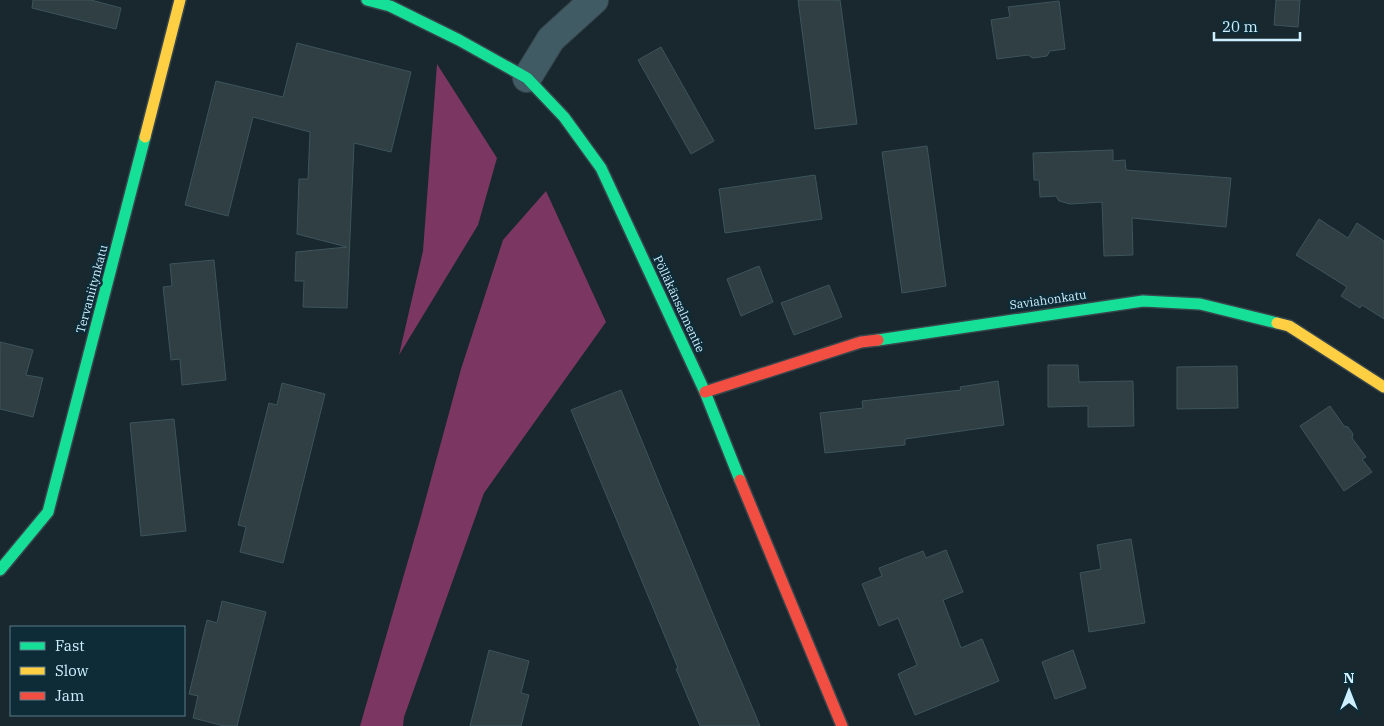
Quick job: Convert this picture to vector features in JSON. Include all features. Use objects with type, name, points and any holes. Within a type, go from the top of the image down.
[{"type":"street","name":"Tervaniitynkatu","points":[[0,570],[48,512],[180,0]]},
{"type":"street","name":"Pölläkänsalmentie","points":[[367,0],[390,6],[459,40],[527,78],[564,117],[601,168],[705,392],[842,726]]},
{"type":"street","points":[[527,78],[551,39],[594,0]]},
{"type":"street","name":"Saviahonkatu","points":[[705,392],[862,342],[1143,300],[1200,304],[1248,318],[1289,326],[1384,387]]},
{"type":"shaded area","points":[[437,64],[497,158],[478,225],[399,355],[423,251]]},
{"type":"shaded area","points":[[546,191],[606,322],[484,493],[404,717],[403,726],[360,726],[421,516],[461,369],[503,240]]},
{"type":"building","points":[[33,0],[91,0],[121,8],[116,29],[32,8]]},
{"type":"building","points":[[798,0],[840,0],[857,124],[815,129]]},
{"type":"building","points":[[1276,0],[1300,0],[1298,27],[1274,25]]},
{"type":"building","points":[[1059,1],[1065,49],[1050,51],[1047,56],[1033,58],[1028,55],[997,59],[991,20],[1010,17],[1008,7]]},
{"type":"building","points":[[297,43],[411,72],[391,152],[354,143],[347,308],[303,307],[304,281],[295,281],[296,252],[347,247],[297,234],[299,179],[308,179],[310,132],[253,117],[228,216],[185,205],[216,81],[283,97]]},
{"type":"building","points":[[661,47],[714,141],[691,154],[638,60]]},
{"type":"building","points":[[927,146],[946,286],[902,293],[882,152]]},
{"type":"building","points":[[1113,150],[1113,161],[1125,160],[1126,170],[1231,178],[1226,227],[1132,218],[1133,255],[1104,256],[1102,202],[1070,204],[1059,201],[1056,196],[1040,197],[1039,180],[1034,180],[1033,153]]},
{"type":"building","points":[[815,175],[822,219],[725,233],[719,189]]},
{"type":"building","points":[[1319,219],[1348,238],[1357,223],[1384,241],[1384,319],[1362,305],[1360,308],[1341,296],[1347,287],[1296,255]]},
{"type":"building","points":[[214,260],[226,380],[182,385],[180,359],[171,360],[163,287],[172,286],[170,264]]},
{"type":"building","points":[[759,266],[773,302],[741,316],[727,279]]},
{"type":"building","points":[[829,285],[842,317],[794,335],[781,303]]},
{"type":"building","points":[[0,342],[33,350],[26,375],[43,378],[33,417],[0,409]]},
{"type":"building","points":[[1048,365],[1078,365],[1079,382],[1133,381],[1134,426],[1088,427],[1088,406],[1048,407]]},
{"type":"building","points":[[1237,366],[1238,408],[1177,409],[1177,367]]},
{"type":"building","points":[[998,381],[1004,425],[905,439],[905,445],[825,453],[820,413],[863,408],[862,401],[961,390],[960,387]]},
{"type":"building","points":[[282,383],[325,394],[283,563],[240,552],[246,527],[238,525],[269,403],[277,405]]},
{"type":"building","points":[[621,390],[760,726],[700,726],[676,669],[678,668],[571,410]]},
{"type":"building","points":[[1330,406],[1344,426],[1348,427],[1353,434],[1352,438],[1366,457],[1362,459],[1372,472],[1344,491],[1300,426]]},
{"type":"building","points":[[174,419],[186,531],[141,536],[130,423]]},
{"type":"building","points":[[1131,539],[1145,623],[1089,632],[1080,573],[1101,569],[1097,545]]},
{"type":"building","points":[[946,550],[963,592],[943,600],[961,648],[982,639],[999,681],[915,715],[898,674],[917,665],[898,618],[879,626],[862,584],[882,576],[879,568],[923,551],[926,558]]},
{"type":"building","points":[[222,601],[266,612],[237,726],[224,726],[193,718],[198,696],[189,694],[207,620],[217,623]]},
{"type":"building","points":[[489,650],[529,661],[521,693],[529,695],[521,726],[470,726]]},
{"type":"building","points":[[1073,650],[1086,688],[1055,699],[1042,662]]},
{"type":"traffic: fast","points":[[367,0],[390,6],[459,40],[527,78],[564,117],[601,168],[705,392],[740,480]]},
{"type":"traffic: fast","points":[[0,570],[48,512],[145,137]]},
{"type":"traffic: fast","points":[[878,340],[1143,301],[1200,304],[1277,323]]},
{"type":"traffic: slow","points":[[145,137],[180,0]]},
{"type":"traffic: slow","points":[[1277,323],[1289,326],[1384,387]]},
{"type":"traffic: jam","points":[[705,392],[861,342],[878,340]]},
{"type":"traffic: jam","points":[[740,480],[842,726]]}]
